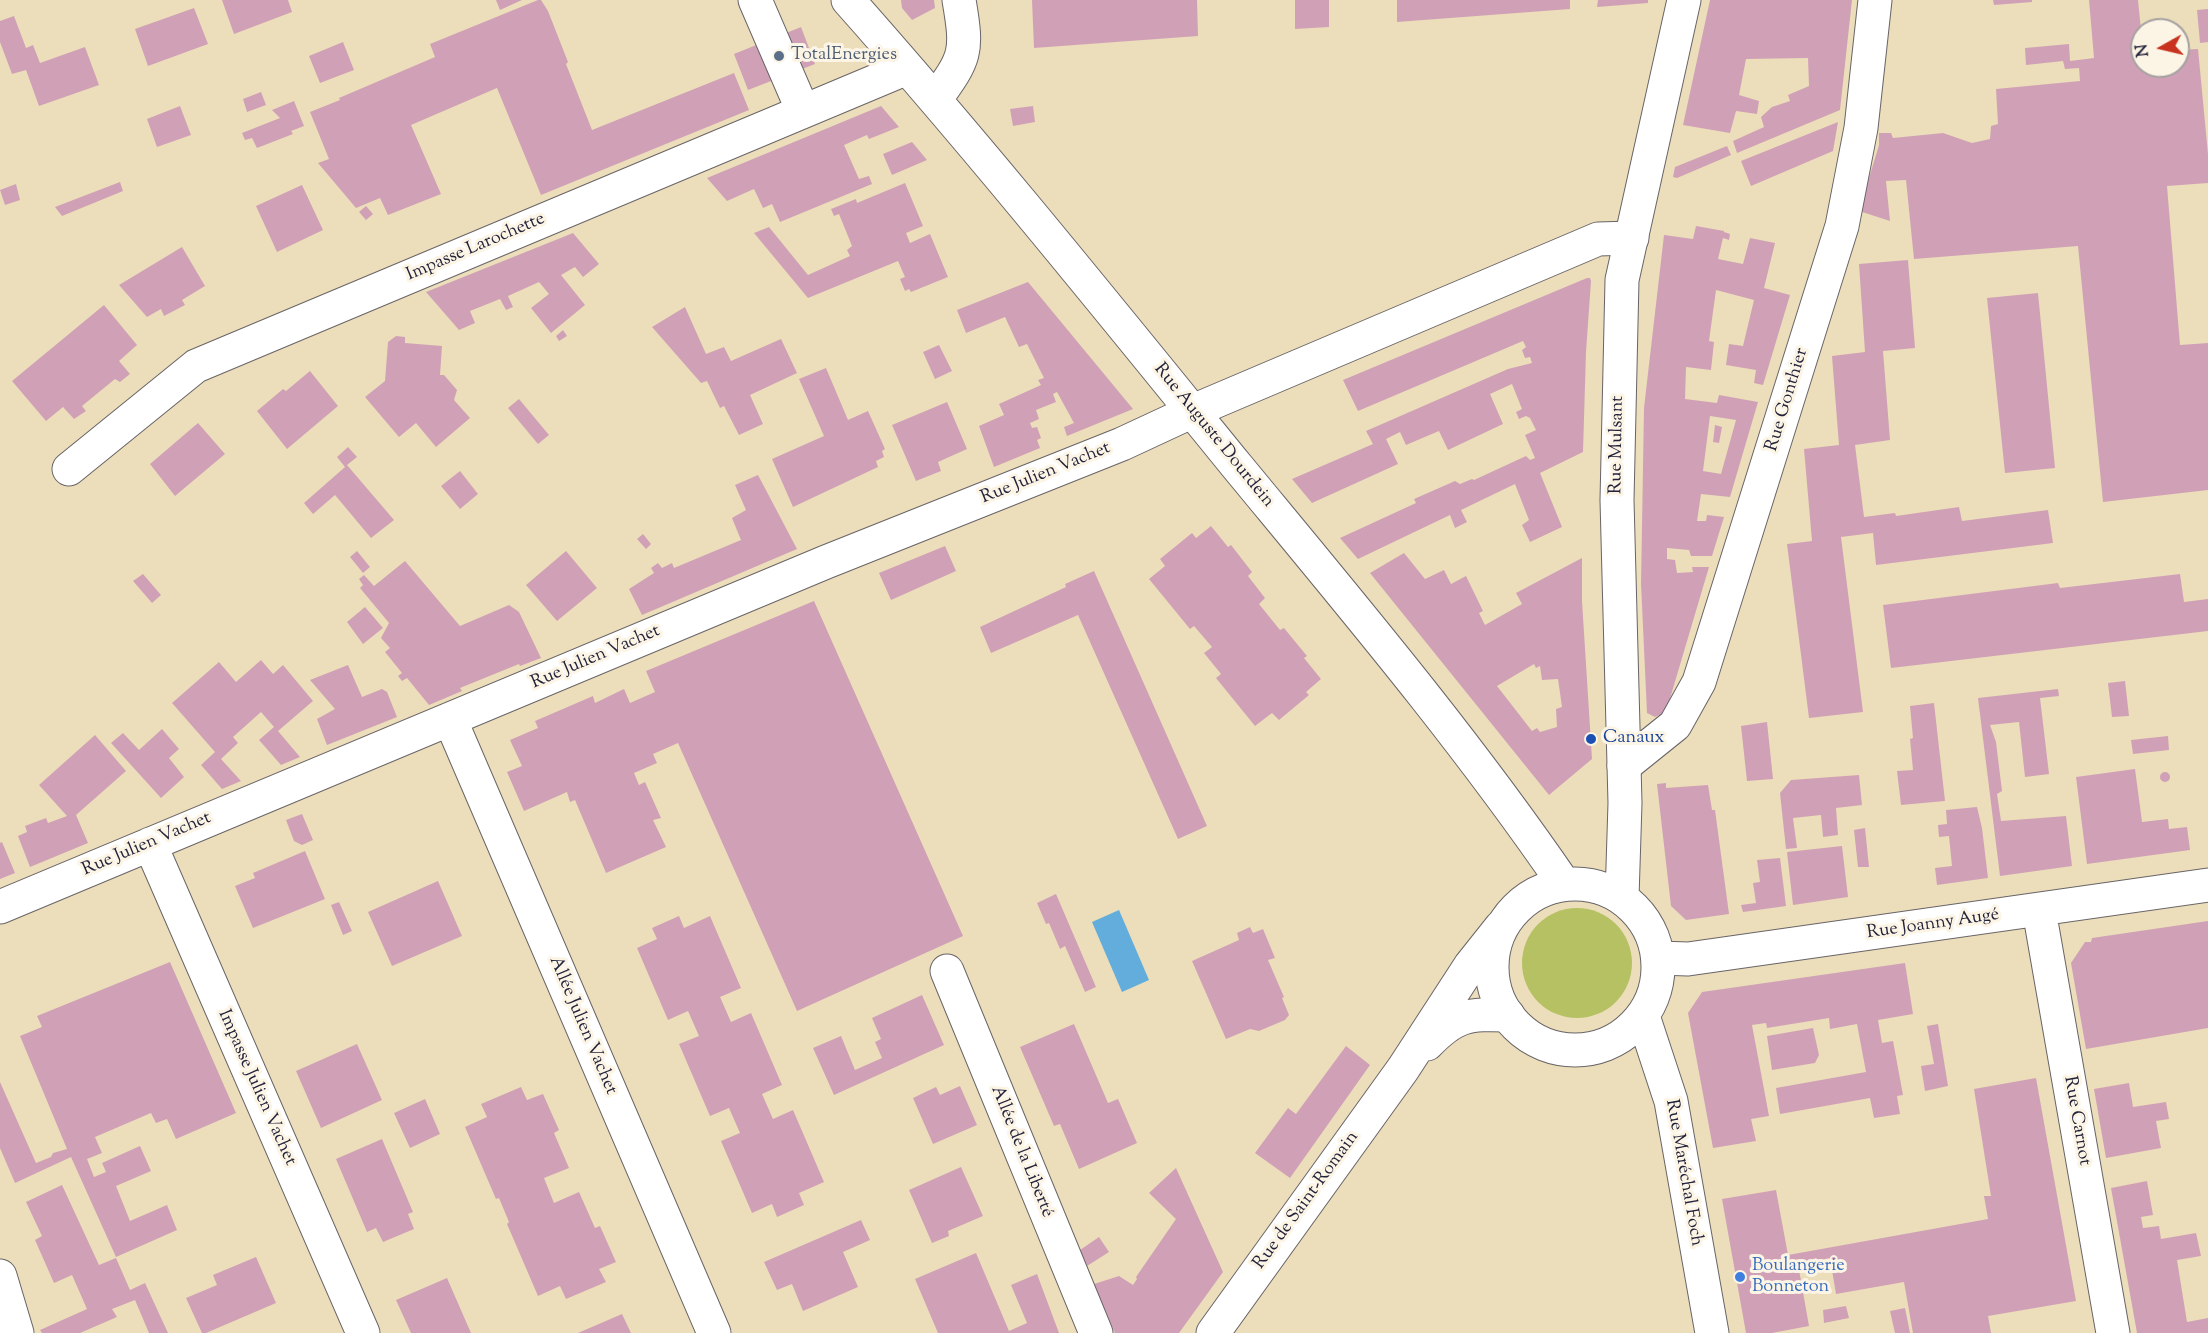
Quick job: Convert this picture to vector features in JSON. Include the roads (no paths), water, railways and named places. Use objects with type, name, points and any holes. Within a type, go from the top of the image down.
[{"type":"street","points":[[755,0],[803,111]]},
{"type":"street","name":"Rue Auguste Dourdein","points":[[848,0],[935,100],[1406,673],[1521,820],[1564,884]]},
{"type":"street","points":[[935,100],[957,69],[963,55],[965,34],[959,0]]},
{"type":"street","name":"Rue Mulsant","points":[[1622,897],[1625,803],[1617,500],[1622,280],[1684,0]]},
{"type":"street","name":"Rue Gonthier","points":[[1624,766],[1675,725],[1699,682],[1842,226],[1861,128],[1875,0]]},
{"type":"street","name":"Impasse Larochette","points":[[69,469],[196,366],[907,68]]},
{"type":"street","name":"Rue Julien Vachet","points":[[0,907],[826,562],[1122,444],[1192,411],[1599,239],[1632,238]]},
{"type":"street","name":"Allée Julien Vachet","points":[[450,719],[714,1333]]},
{"type":"street","name":"Impasse Julien Vachet","points":[[150,844],[363,1333]]},
{"type":"street","points":[[1593,883],[1622,897],[1642,918],[1655,943],[1658,958],[1659,970],[1654,994],[1643,1016],[1629,1031],[1610,1043],[1591,1049],[1568,1050],[1539,1042],[1516,1026],[1500,1004],[1492,980],[1493,952],[1502,927],[1515,908],[1530,896],[1557,884],[1593,883]]},
{"type":"street","name":"Rue Joanny Augé","points":[[1658,958],[1688,959],[2208,885]]},
{"type":"street","name":"Rue Carnot","points":[[2039,910],[2113,1333]]},
{"type":"street","name":"Rue de Saint-Romain","points":[[1224,1327],[1403,1069],[1470,966],[1502,927]]},
{"type":"street","name":"Allée de la Liberté","points":[[947,971],[1095,1333]]},
{"type":"street","name":"Rue de Saint-Romain","points":[[1403,1069],[1444,1026],[1480,1014],[1508,1015]]},
{"type":"street","name":"Rue Maréchal Foch","points":[[1643,1016],[1671,1101],[1712,1333]]},
{"type":"street","points":[[0,1276],[17,1333]]},
{"type":"street","points":[[0,1323],[4,1333]]},
{"type":"water","points":[[1119,910],[1149,980],[1122,992],[1092,922]]},
{"type":"place","name":"TotalEnergies","points":[[779,56]]},
{"type":"place","name":"Canaux","points":[[1591,739]]},
{"type":"place","name":"Boulangerie Bonneton","points":[[1740,1277]]}]
